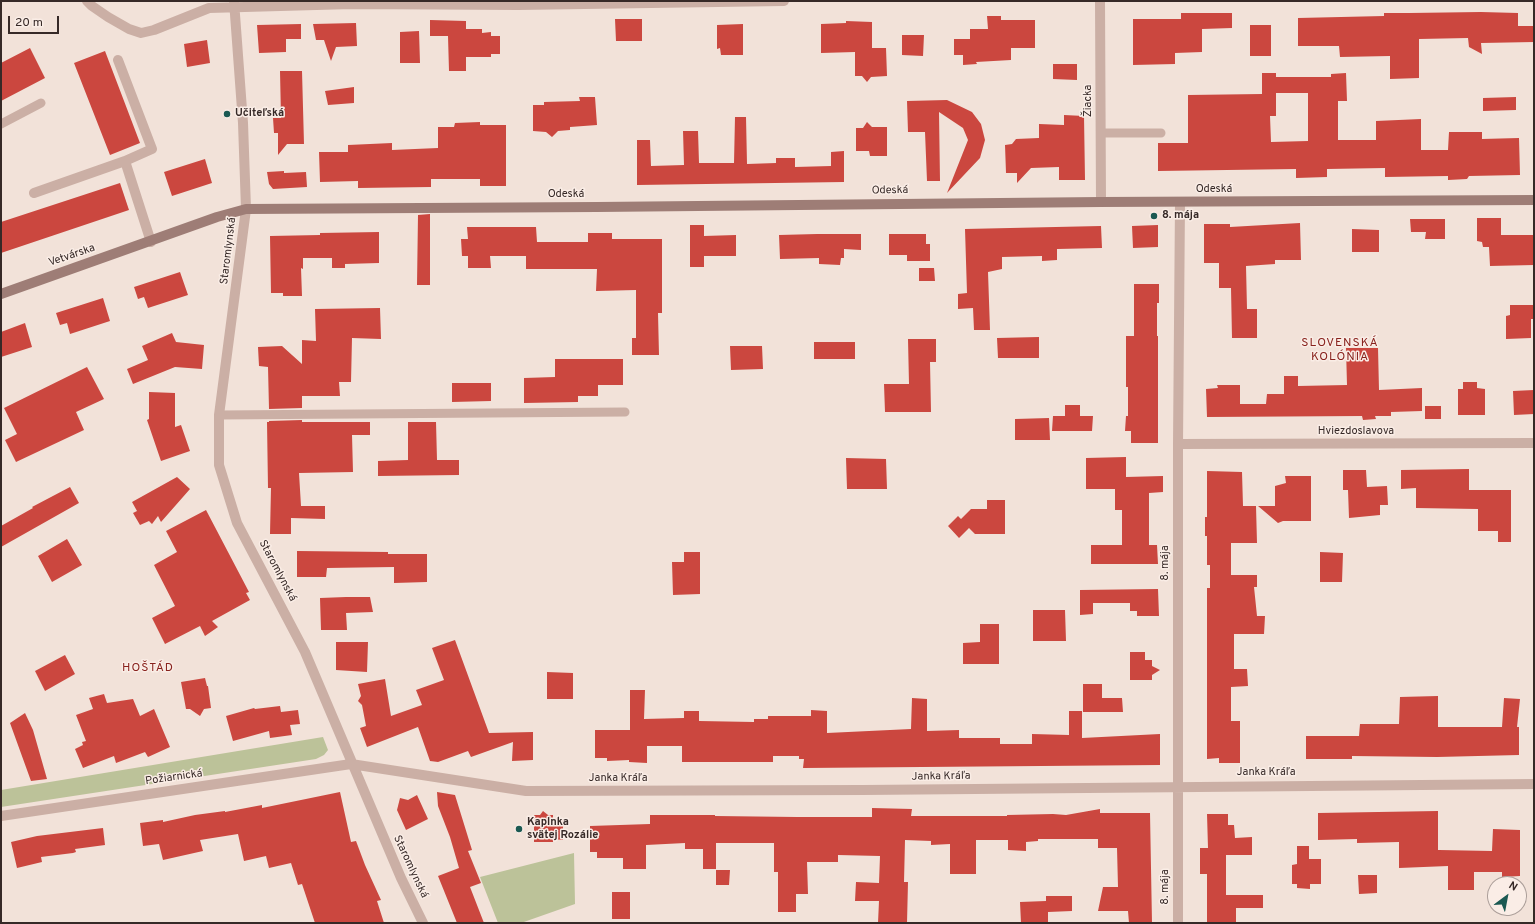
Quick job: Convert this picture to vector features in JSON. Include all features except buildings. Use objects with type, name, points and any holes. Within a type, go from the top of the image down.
[{"type":"street","points":[[88,1],[92,6],[108,17],[129,29],[141,33],[154,30],[209,8],[234,4],[784,1]]},
{"type":"street","name":"Žiacka","points":[[1100,1],[1101,202]]},
{"type":"street","points":[[234,4],[243,123],[246,209]]},
{"type":"street","points":[[34,193],[125,161],[152,149],[118,60]]},
{"type":"street","points":[[125,161],[151,242]]},
{"type":"street","name":"Odeská","points":[[246,209],[1534,200]]},
{"type":"street","name":"8. mája","points":[[1178,923],[1178,444],[1180,202]]},
{"type":"street","name":"Vetvárska","points":[[2,291],[151,242],[217,217],[246,209]]},
{"type":"street","name":"Staromlynská","points":[[246,209],[219,415],[219,465],[237,523],[305,652],[351,764],[401,878],[423,923]]},
{"type":"street","name":"Hviezdoslavova","points":[[1178,444],[1534,443]]},
{"type":"street","name":"Janka Kráľa","points":[[351,764],[526,791],[855,790],[1534,784]]},
{"type":"street","name":"Požiarnická","points":[[1,816],[351,764]]},
{"type":"lane","points":[[1,124],[42,103]]},
{"type":"lane","points":[[1101,133],[1161,133]]},
{"type":"lane","points":[[219,415],[625,412]]},
{"type":"green space","points":[[323,737],[328,750],[324,755],[316,759],[1,807],[1,790]]},
{"type":"green space","points":[[574,853],[575,904],[521,923],[498,923],[480,877]]},
{"type":"place","name":"Učiteľská","points":[[227,114]]},
{"type":"place","name":"8. mája","points":[[1154,216]]},
{"type":"place","name":"Kaplnka svätej Rozálie","points":[[519,829]]},
{"type":"district","name":"SLOVENSKÁ KOLÓNIA","points":[[1340,351]]},
{"type":"district","name":"HOŠTÁD","points":[[148,669]]}]
